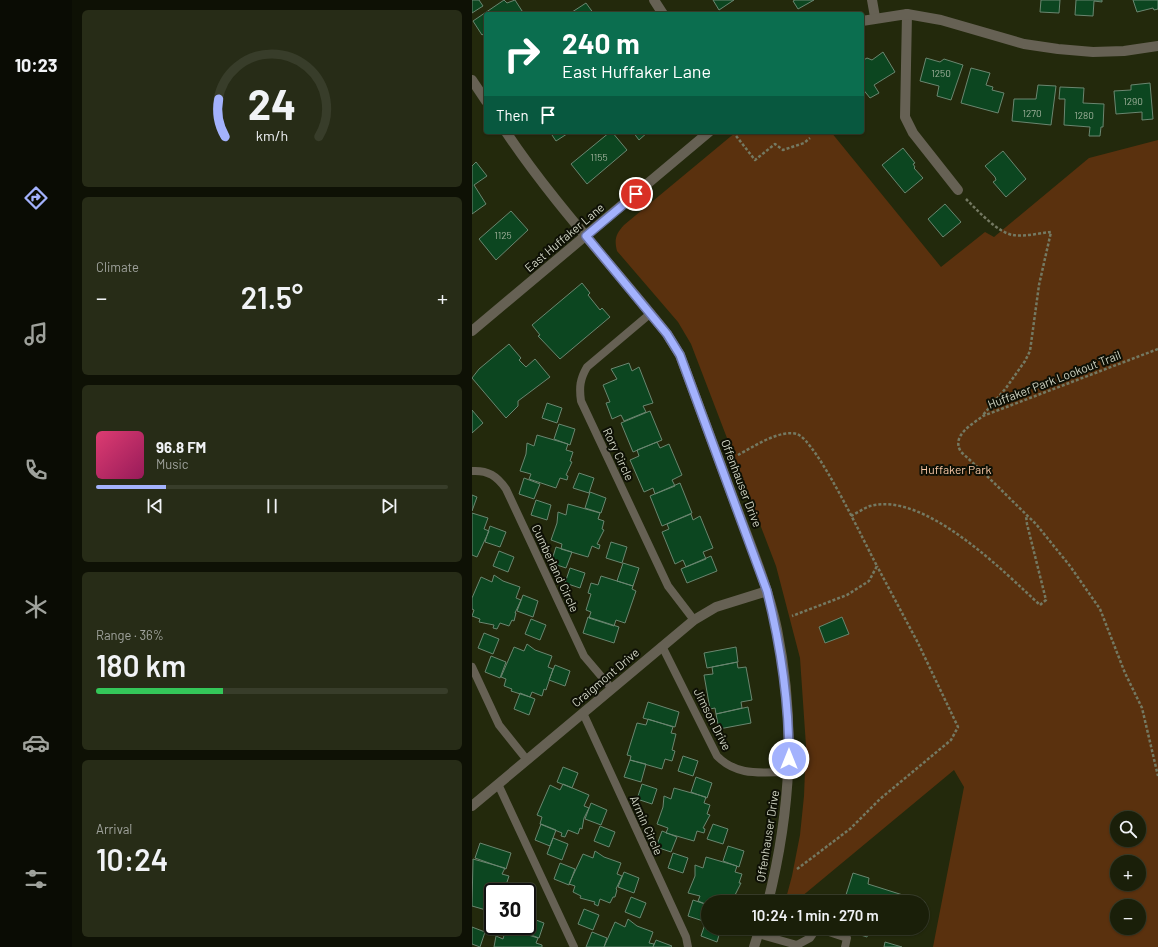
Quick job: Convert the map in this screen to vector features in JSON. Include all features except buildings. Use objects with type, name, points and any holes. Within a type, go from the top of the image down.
[{"type":"street","points":[[654,0],[662,12]]},
{"type":"street","points":[[872,0],[875,18]]},
{"type":"street","points":[[907,14],[906,117],[913,133],[958,190]]},
{"type":"street","points":[[864,21],[907,14],[941,20],[1024,44],[1058,49],[1093,52],[1124,51],[1158,46]]},
{"type":"street","points":[[472,80],[484,98]]},
{"type":"street","name":"Offenhauser Drive","points":[[507,134],[527,162],[586,236],[651,313],[667,334],[680,355],[767,591],[776,628],[784,673],[789,722],[789,772],[785,819],[778,862],[770,895]]},
{"type":"street","name":"East Huffaker Lane","points":[[472,331],[708,134]]},
{"type":"street","name":"Craigmont Drive","points":[[472,806],[694,620],[716,607],[767,591]]},
{"type":"street","points":[[754,947],[758,935]]},
{"type":"lane","name":"Rory Circle","points":[[651,313],[587,367],[581,378],[579,390],[582,401],[668,586],[694,620]]},
{"type":"lane","name":"Cumberland Circle","points":[[472,470],[481,470],[492,474],[506,489],[584,656],[612,689]]},
{"type":"lane","name":"Jimson Drive","points":[[662,646],[717,756],[726,765],[737,770],[789,772]]},
{"type":"lane","points":[[472,667],[498,725],[527,760]]},
{"type":"lane","name":"Armin Circle","points":[[583,713],[686,937],[688,947]]},
{"type":"lane","points":[[498,784],[574,947]]},
{"type":"lane","points":[[769,935],[797,946],[812,935]]},
{"type":"lane","points":[[838,935],[847,938],[845,947]]},
{"type":"path","points":[[735,134],[755,160],[775,144],[783,150],[804,143],[810,138]]},
{"type":"path","points":[[958,190],[974,207],[1006,233],[1015,236],[1051,232],[1039,285],[1030,351],[1025,361],[1006,388],[983,416]]},
{"type":"path","name":"Huffaker Park Lookout Trail","points":[[1158,349],[983,416],[965,430],[958,439],[958,446],[961,452],[996,483],[1026,516],[1048,537],[1097,604],[1125,673],[1142,708],[1158,776]]},
{"type":"path","points":[[738,455],[781,434],[798,434],[811,446],[851,516],[918,643],[958,727],[951,740],[880,799],[850,829],[797,869]]},
{"type":"path","points":[[851,516],[869,506],[876,505],[899,506],[924,515],[939,523],[980,551],[1040,605],[1046,600],[1026,524],[1026,516]]},
{"type":"path","points":[[792,616],[847,595],[868,581],[877,566]]},
{"type":"green space","name":"Huffaker Park","points":[[734,134],[833,134],[941,267],[985,232],[994,237],[1089,158],[1158,140],[1158,947],[933,947],[964,787],[954,770],[803,895],[787,895],[800,835],[804,796],[806,746],[800,658],[776,566],[691,344],[678,322],[617,251],[616,237],[624,225]]},
{"type":"route","points":[[636,194],[586,236],[651,313],[667,334],[680,355],[767,591],[776,628],[784,673],[789,722],[789,759]]}]
